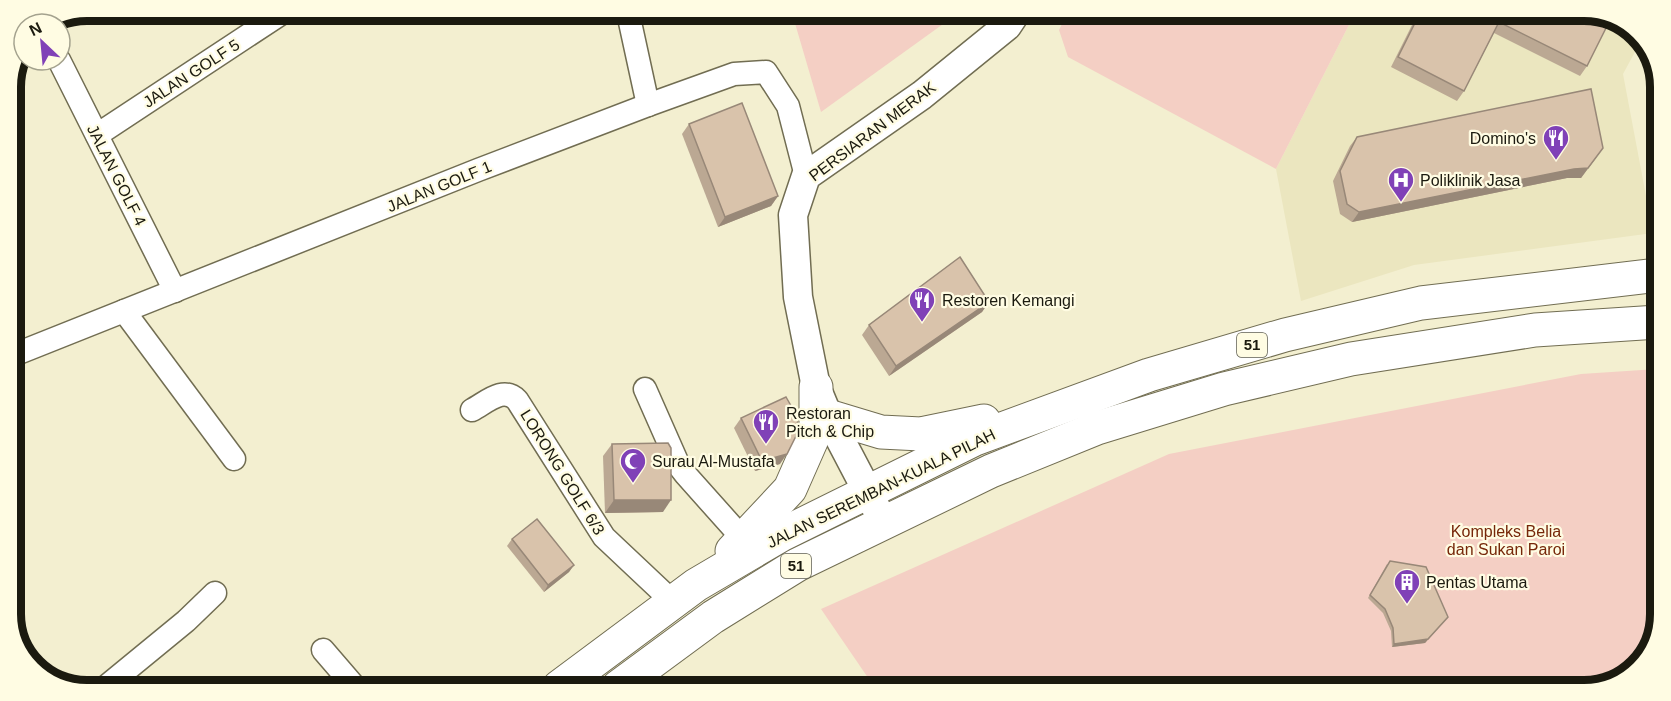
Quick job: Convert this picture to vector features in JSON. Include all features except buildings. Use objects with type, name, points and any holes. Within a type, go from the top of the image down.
[{"type":"highway","name":"JALAN SEREMBAN-KUALA PILAH","points":[[568,680],[684,594],[781,535],[975,439],[1125,383],[1285,335],[1421,303],[1650,276]]},
{"type":"highway","name":"JALAN SEREMBAN-KUALA PILAH","points":[[628,680],[713,617],[797,566],[991,471],[1097,428],[1224,389],[1351,359],[1534,330],[1650,323]]},
{"type":"highway","points":[[684,594],[744,540],[790,489],[816,430],[822,402],[881,432],[921,434],[1004,417],[1125,383]]},
{"type":"highway","points":[[596,680],[624,661],[637,667],[628,680]]},
{"type":"street","name":"JALAN GOLF 5","points":[[96,135],[270,21]]},
{"type":"street","points":[[630,21],[648,105]]},
{"type":"street","name":"PERSIARAN MERAK","points":[[884,523],[822,402],[798,297],[793,215],[806,176],[922,95],[1010,21]]},
{"type":"street","name":"JALAN GOLF 4","points":[[65,72],[175,291]]},
{"type":"street","name":"JALAN GOLF 1","points":[[21,352],[648,105],[734,74],[766,72],[788,106],[806,176]]},
{"type":"street","points":[[124,311],[234,459]]},
{"type":"street","points":[[645,389],[679,466],[744,540]]},
{"type":"street","name":"LORONG GOLF 6/3","points":[[472,410],[502,393],[511,394],[604,537],[684,594]]},
{"type":"street","points":[[114,680],[186,621],[214,593]]},
{"type":"street","points":[[323,650],[349,680]]},
{"type":"shaded area","points":[[1351,21],[1597,22],[1617,30],[1637,48],[1623,74],[1650,217],[1650,233],[1414,265],[1301,301],[1276,169]]},
{"type":"green space","points":[[794,21],[947,21],[821,112]]},
{"type":"green space","points":[[1064,21],[1351,21],[1276,169],[1068,57],[1059,30]]},
{"type":"green space","name":"Kompleks Belia dan Sukan Paroi","points":[[1650,369],[1649,627],[1634,658],[1621,669],[1601,678],[1584,680],[870,680],[821,609],[1169,454],[1581,374]]},
{"type":"place","name":"Domino's","points":[[1556,161]]},
{"type":"place","name":"Poliklinik Jasa","points":[[1401,203]]},
{"type":"place","name":"Restoren Kemangi","points":[[922,323]]},
{"type":"place","name":"Restoran Pitch & Chip","points":[[766,445]]},
{"type":"place","name":"Surau Al-Mustafa","points":[[633,484]]},
{"type":"place","name":"Pentas Utama","points":[[1407,605]]}]
